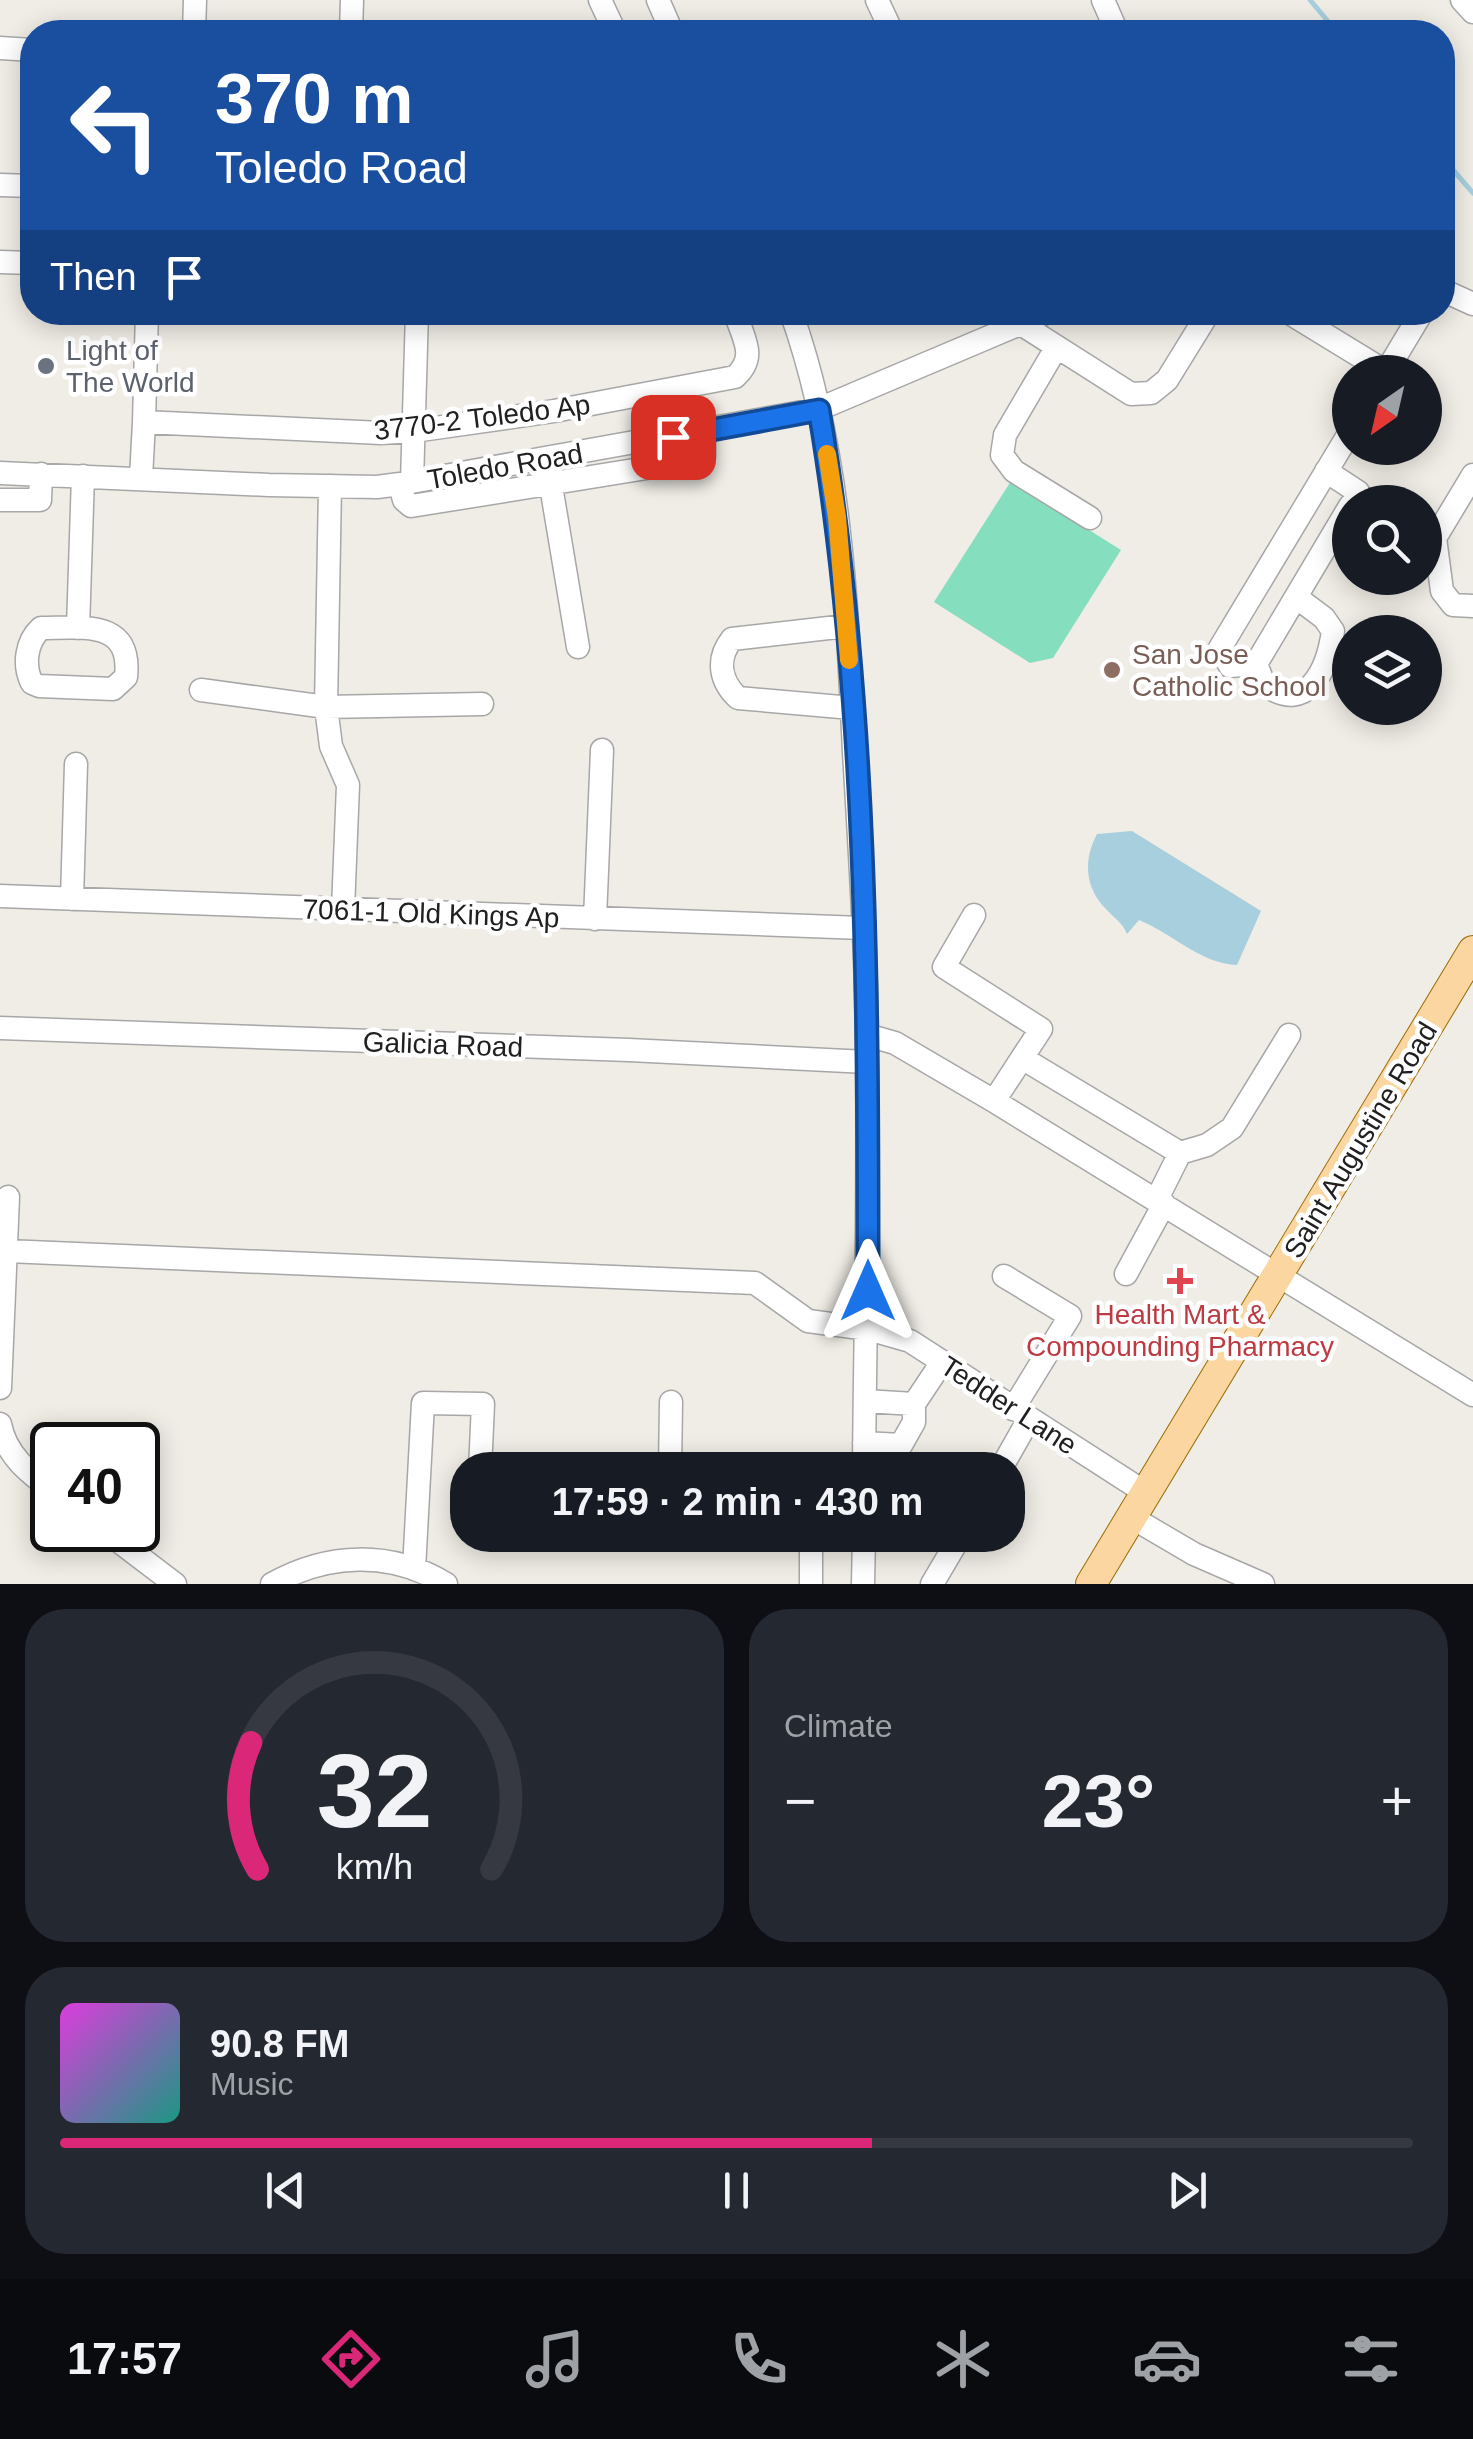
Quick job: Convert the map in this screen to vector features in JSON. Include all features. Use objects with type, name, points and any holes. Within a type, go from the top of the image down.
[{"type":"main road","name":"Saint Augustine Road","points":[[1091,1584],[1473,951]]},
{"type":"street","points":[[1462,0],[1473,12]]},
{"type":"street","points":[[140,478],[147,325]]},
{"type":"street","points":[[417,325],[414,431],[404,500],[411,506],[549,471],[696,460],[704,456],[704,431],[819,410],[1019,325]]},
{"type":"street","name":"3770-2 Toledo Ap","points":[[144,422],[381,433],[554,411],[735,378],[749,358],[739,325]]},
{"type":"street","points":[[797,325],[819,410],[837,517],[852,708],[868,1062],[864,1452]]},
{"type":"street","points":[[1022,325],[1131,394],[1151,393],[1167,380],[1201,325]]},
{"type":"street","points":[[1309,325],[1358,355]]},
{"type":"street","points":[[1396,355],[1414,325]]},
{"type":"street","points":[[1056,348],[1005,435],[1002,455],[1014,471],[1090,518]]},
{"type":"street","points":[[1256,664],[1230,666],[1220,648],[1332,462]]},
{"type":"street","points":[[549,471],[578,647]]},
{"type":"street","name":"Toledo Road","points":[[0,472],[330,486],[406,483]]},
{"type":"street","points":[[1326,472],[1341,485]]},
{"type":"street","points":[[0,500],[40,500],[41,474]]},
{"type":"street","points":[[1442,526],[1464,510],[1473,475]]},
{"type":"street","points":[[78,628],[84,476]]},
{"type":"street","points":[[330,486],[326,707],[331,746],[348,785],[343,909]]},
{"type":"street","points":[[1256,664],[1332,542]]},
{"type":"street","points":[[1442,591],[1453,606],[1473,606]]},
{"type":"street","points":[[1256,664],[1264,684],[1287,696],[1301,694],[1316,682],[1333,631],[1324,618],[1296,597]]},
{"type":"street","points":[[846,626],[732,639],[723,650],[721,662],[726,687],[738,698],[852,708]]},
{"type":"street","points":[[201,690],[326,707],[482,704]]},
{"type":"street","points":[[595,919],[602,750]]},
{"type":"street","points":[[72,899],[76,764]]},
{"type":"street","name":"7061-1 Old Kings Ap","points":[[0,896],[862,928]]},
{"type":"street","points":[[974,916],[944,968],[1041,1029],[994,1102]]},
{"type":"street","name":"Galicia Road","points":[[9,1028],[868,1062]]},
{"type":"street","points":[[867,1035],[895,1043],[1473,1395]]},
{"type":"street","points":[[1022,1058],[1180,1153],[1207,1145],[1232,1128],[1289,1035]]},
{"type":"street","points":[[1126,1274],[1180,1153]]},
{"type":"street","points":[[0,1388],[8,1197]]},
{"type":"street","name":"Tedder Lane","points":[[7,1251],[755,1283],[808,1321],[868,1329],[910,1342],[1021,1414],[1139,1505],[1194,1554],[1262,1584]]},
{"type":"street","points":[[1004,1276],[1070,1316],[1021,1414],[1007,1452]]},
{"type":"street","points":[[864,1443],[901,1446],[914,1422],[914,1404],[942,1362]]},
{"type":"street","points":[[865,1401],[914,1404]]},
{"type":"street","points":[[670,1452],[671,1402]]},
{"type":"street","points":[[414,1569],[422,1403],[483,1404],[481,1452]]},
{"type":"street","points":[[0,1424],[3,1439],[15,1458],[30,1471]]},
{"type":"street","points":[[133,1552],[175,1584]]},
{"type":"street","points":[[810,1552],[811,1584]]},
{"type":"street","points":[[863,1584],[864,1552]]},
{"type":"street","points":[[932,1584],[951,1552]]},
{"type":"street","points":[[272,1584],[298,1569],[363,1558],[400,1564],[446,1584]]},
{"type":"green space","points":[[1011,481],[1121,550],[1053,658],[1030,663],[934,602]]},
{"type":"water","points":[[1132,831],[1261,911],[1237,965],[1199,954],[1139,920],[1127,934],[1099,901],[1088,873],[1097,834]]},
{"type":"waterway","points":[[1310,0],[1327,20]]},
{"type":"waterway","points":[[1455,172],[1473,193]]},
{"type":"slow traffic","points":[[827,454],[837,517],[849,660]]},
{"type":"place","name":"Light of The World","points":[[46,366]]},
{"type":"place","name":"San Jose Catholic School","points":[[1112,670]]},
{"type":"place","name":"Health Mart & Compounding Pharmacy","points":[[1180,1281]]},
{"type":"route","points":[[673,437],[819,410],[837,517],[854,741],[867,1035],[868,1291]]}]
